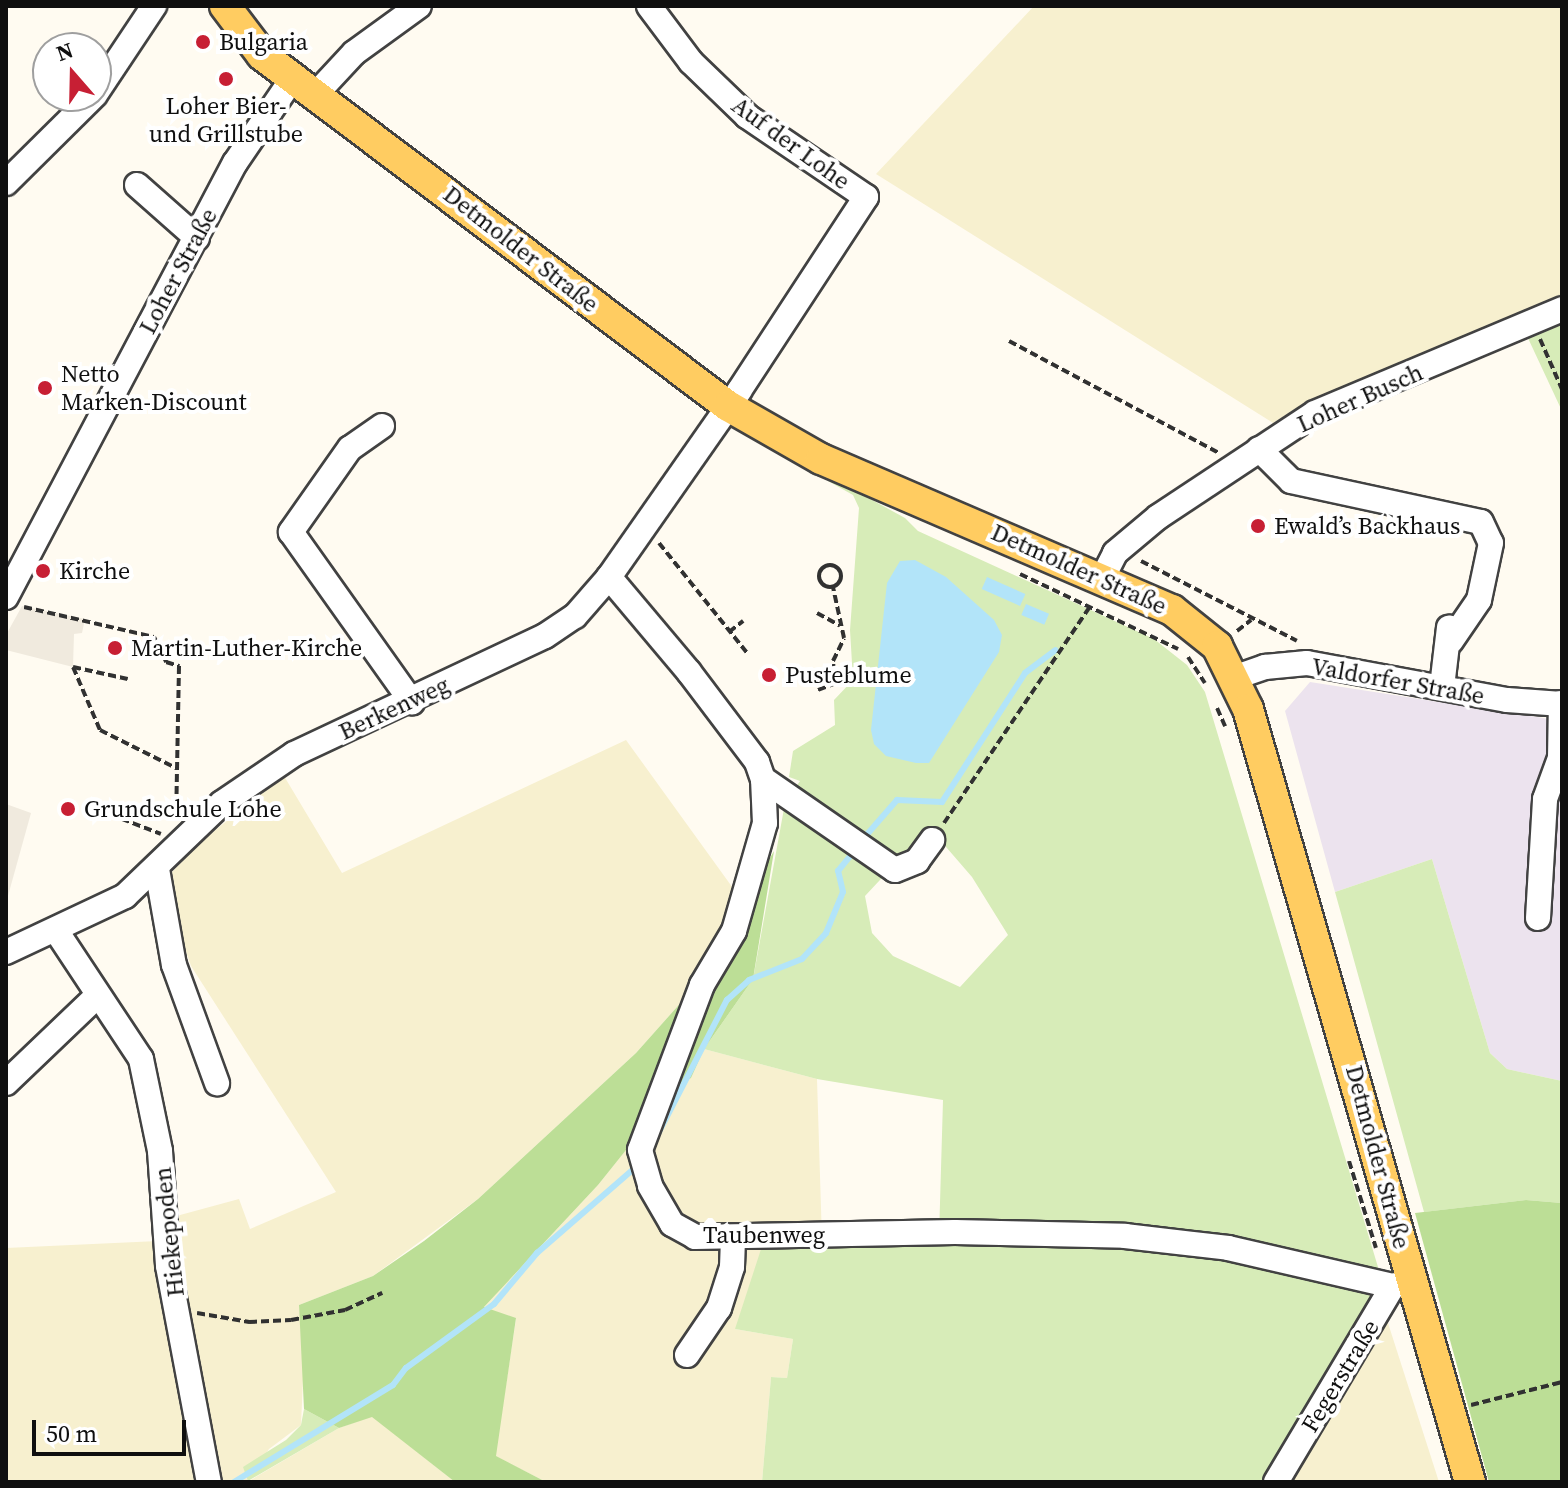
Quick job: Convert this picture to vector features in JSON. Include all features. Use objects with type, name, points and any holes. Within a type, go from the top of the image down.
[{"type":"main road","name":"Detmolder Straße","points":[[225,6],[262,55],[728,406],[821,459],[1109,565],[1217,646],[1236,677],[1329,980],[1403,1283],[1470,1482]]},
{"type":"street","points":[[112,69],[154,6]]},
{"type":"street","name":"Loher Straße","points":[[14,602],[235,163],[304,87],[419,6]]},
{"type":"street","name":"Auf der Lohe","points":[[649,6],[691,62],[747,116],[866,197],[728,406]]},
{"type":"street","points":[[6,183],[77,112]]},
{"type":"street","points":[[137,185],[197,238]]},
{"type":"street","name":"Loher Busch","points":[[1109,565],[1249,456],[1315,413],[1562,309]]},
{"type":"street","name":"Berkenweg","points":[[6,952],[57,932],[125,896],[157,869],[222,803],[294,754],[412,702],[545,636],[575,616],[609,577],[728,406]]},
{"type":"street","points":[[382,426],[350,448],[291,532],[412,702]]},
{"type":"street","points":[[1249,456],[1291,481],[1481,522],[1491,543],[1479,600],[1449,631],[1442,687]]},
{"type":"street","name":"Taubenweg","points":[[609,577],[689,672],[757,762],[763,779],[765,823],[734,931],[702,985],[640,1150],[650,1186],[672,1224],[695,1237],[955,1232],[1125,1236],[1228,1248],[1403,1283]]},
{"type":"street","name":"Valdorfer Straße","points":[[1236,677],[1265,667],[1307,663],[1561,704]]},
{"type":"street","points":[[1538,918],[1545,799],[1561,758],[1561,704]]},
{"type":"street","points":[[763,779],[895,870],[917,861],[932,840]]},
{"type":"street","points":[[157,869],[174,965],[217,1083]]},
{"type":"street","name":"Hiekepoden","points":[[57,932],[141,1059],[160,1151],[168,1266],[209,1482]]},
{"type":"street","points":[[6,1083],[98,995]]},
{"type":"street","points":[[687,1355],[719,1308],[732,1267],[733,1237]]},
{"type":"street","name":"Fegerstraße","points":[[1276,1482],[1403,1283]]},
{"type":"path","points":[[1532,322],[1562,389]]},
{"type":"path","points":[[1009,341],[1249,456]]},
{"type":"path","points":[[645,526],[747,653]]},
{"type":"path","points":[[932,840],[1068,643],[1109,565],[1145,562],[1304,644]]},
{"type":"path","points":[[818,690],[834,684],[841,628],[833,587],[841,573],[827,565],[819,579],[833,587]]},
{"type":"path","points":[[14,602],[156,640],[166,662],[181,669],[176,768],[179,844],[88,806]]},
{"type":"path","points":[[817,613],[833,618],[841,628]]},
{"type":"path","points":[[729,632],[743,621]]},
{"type":"path","points":[[128,679],[73,667],[100,730],[176,768]]},
{"type":"path","points":[[176,1304],[249,1322],[291,1320],[345,1310],[382,1293]]},
{"type":"path","points":[[1488,1401],[1562,1382]]},
{"type":"shaded area","points":[[1034,6],[1562,6],[1562,294],[1307,402],[1273,423],[876,174]]},
{"type":"shaded area","points":[[22,606],[85,619],[82,633],[74,634],[73,667],[6,650],[6,635]]},
{"type":"shaded area","points":[[1310,682],[1562,721],[1562,1081],[1507,1069],[1490,1053],[1432,859],[1335,892],[1285,711]]},
{"type":"shaded area","points":[[626,740],[743,902],[693,989],[636,1053],[478,1199],[373,1276],[299,1305],[304,1357],[301,1425],[269,1449],[249,1481],[339,1428],[372,1416],[455,1482],[6,1482],[6,1248],[158,1241],[158,1221],[239,1199],[250,1229],[336,1192],[191,966],[177,925],[171,873],[204,839],[284,776],[342,873]]},
{"type":"shaded area","points":[[6,804],[31,813],[6,903]]},
{"type":"shaded area","points":[[704,1049],[817,1079],[822,1240],[735,1329],[793,1339],[787,1378],[771,1377],[762,1482],[546,1482],[495,1456],[516,1319],[483,1308],[598,1185],[678,1084],[691,1078]]},
{"type":"shaded area","points":[[1379,1295],[1439,1482],[1272,1482]]},
{"type":"green space","points":[[1562,321],[1562,411],[1527,336]]},
{"type":"green space","points":[[830,477],[905,518],[918,531],[1154,639],[1187,665],[1205,692],[1384,1287],[1272,1482],[762,1482],[771,1377],[787,1378],[793,1339],[735,1329],[763,1243],[939,1237],[943,1100],[817,1079],[704,1049],[753,979],[785,803],[800,781],[789,777],[793,751],[835,725],[834,700],[853,680],[850,630],[859,508],[853,495],[828,481]],"holes":[[[921,836],[940,840],[972,877],[1008,935],[960,987],[893,956],[872,933],[865,896]]]},
{"type":"green space","points":[[774,851],[753,979],[704,1049],[691,1078],[678,1085],[598,1185],[484,1307],[516,1318],[496,1456],[546,1482],[455,1482],[372,1417],[339,1428],[304,1409],[299,1305],[373,1276],[424,1241],[478,1199],[636,1053],[693,989]]},
{"type":"green space","points":[[1432,859],[1490,1053],[1507,1069],[1562,1081],[1562,1203],[1526,1200],[1424,1212],[1335,892]]},
{"type":"green space","points":[[1526,1200],[1562,1203],[1562,1482],[1489,1482],[1415,1213]]},
{"type":"green space","points":[[304,1409],[339,1428],[248,1481],[243,1467],[286,1440],[301,1425]]},
{"type":"water","points":[[915,560],[946,577],[994,620],[1002,635],[999,652],[929,763],[886,756],[874,744],[871,730],[887,583],[900,561]]},
{"type":"water","points":[[987,577],[1025,594],[1020,606],[982,589]]},
{"type":"water","points":[[1026,604],[1049,614],[1044,625],[1021,615]]},
{"type":"waterway","points":[[863,839],[897,800],[942,802],[1025,673],[1055,650]]},
{"type":"waterway","points":[[658,1134],[727,1000],[749,980],[802,959],[826,933],[843,892],[838,871],[854,851]]},
{"type":"waterway","points":[[234,1482],[393,1385],[406,1368],[494,1304],[537,1253],[636,1167]]},
{"type":"place","name":"Bulgaria","points":[[203,42]]},
{"type":"place","name":"Loher Bier- und Grillstube","points":[[226,79]]},
{"type":"place","name":"Netto Marken-Discount","points":[[45,388]]},
{"type":"place","name":"Ewald’s Backhaus","points":[[1258,526]]},
{"type":"place","name":"Kirche","points":[[43,571]]},
{"type":"place","name":"Martin-Luther-Kirche","points":[[115,648]]},
{"type":"place","name":"Pusteblume","points":[[769,675]]},
{"type":"place","name":"Grundschule Lohe","points":[[68,809]]}]
